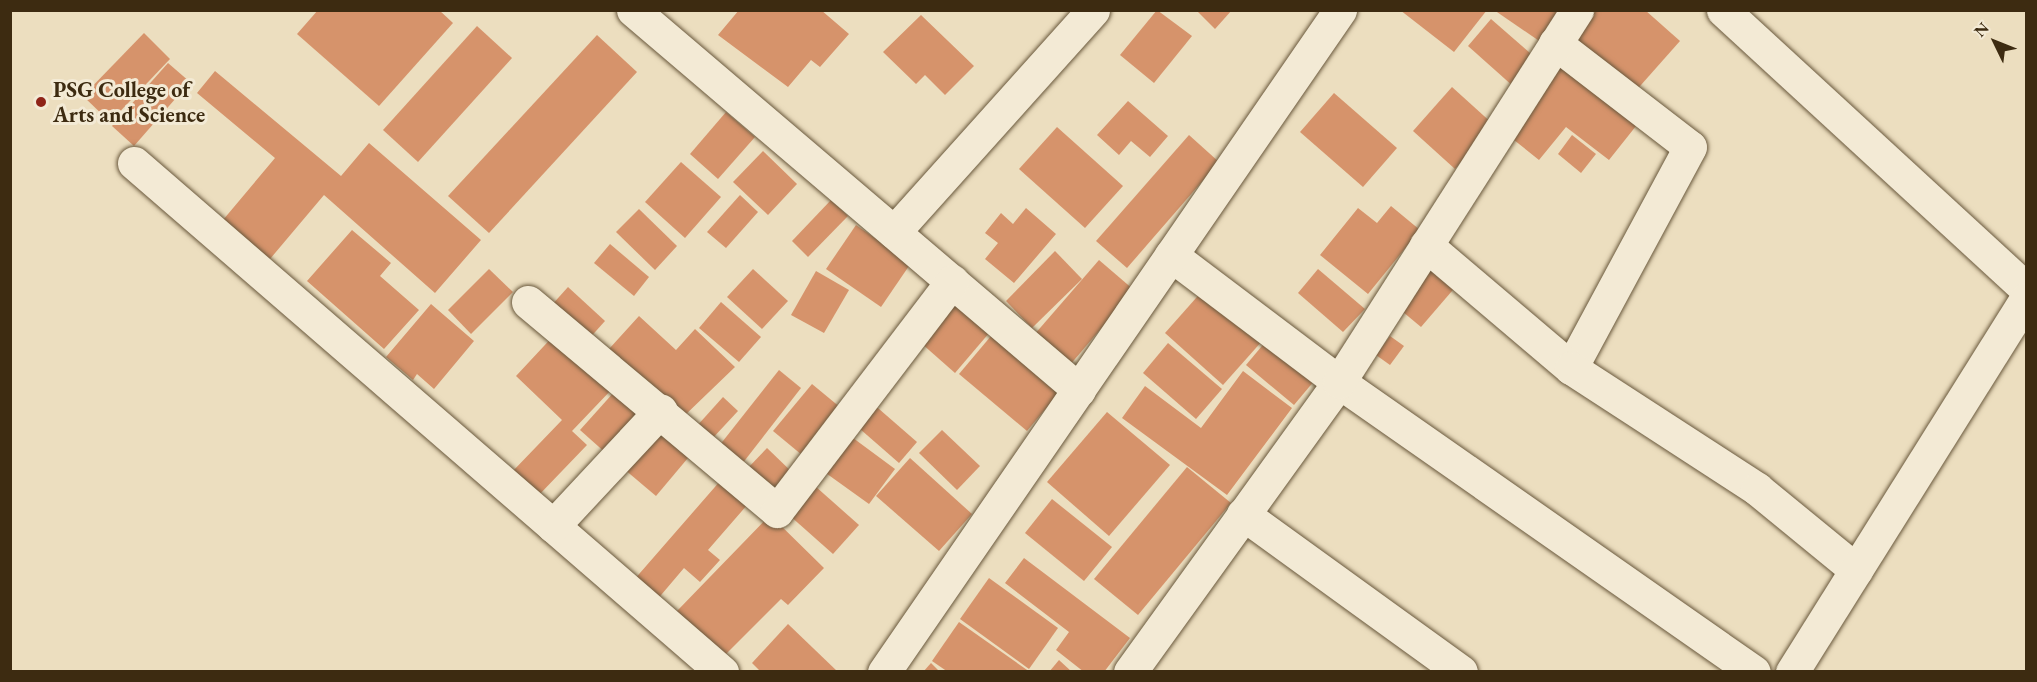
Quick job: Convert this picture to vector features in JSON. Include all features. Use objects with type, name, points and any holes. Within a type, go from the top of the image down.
[{"type":"street","points":[[894,232],[1093,10]]},
{"type":"street","points":[[884,672],[1340,10]]},
{"type":"street","points":[[1130,672],[1339,382],[1577,10]]},
{"type":"street","points":[[1723,10],[2026,289]]},
{"type":"street","points":[[652,16],[894,232],[1079,390]]},
{"type":"street","points":[[1555,43],[1690,147],[1571,368]]},
{"type":"street","points":[[134,163],[722,672]]},
{"type":"street","points":[[1426,245],[1571,368],[1757,489],[1856,570]]},
{"type":"street","points":[[1172,255],[1339,382],[1754,672]]},
{"type":"street","points":[[528,302],[661,410],[777,511],[952,281]]},
{"type":"street","points":[[1792,672],[2026,299]]},
{"type":"street","points":[[553,526],[661,410]]},
{"type":"street","points":[[1243,514],[1461,672]]},
{"type":"building","points":[[318,10],[439,10],[453,23],[379,106],[297,34]]},
{"type":"building","points":[[739,10],[821,10],[849,34],[820,67],[811,60],[788,87],[718,35]]},
{"type":"building","points":[[1157,10],[1192,36],[1154,83],[1120,55]]},
{"type":"building","points":[[1196,10],[1232,10],[1215,29]]},
{"type":"building","points":[[1400,10],[1487,10],[1454,52]]},
{"type":"building","points":[[1494,10],[1556,10],[1564,16],[1545,45]]},
{"type":"building","points":[[1596,10],[1645,10],[1680,41],[1633,94],[1571,39]]},
{"type":"building","points":[[921,15],[974,66],[945,95],[925,75],[916,84],[883,52]]},
{"type":"building","points":[[1491,19],[1538,60],[1514,87],[1468,46]]},
{"type":"building","points":[[477,26],[512,58],[418,162],[383,130]]},
{"type":"building","points":[[144,33],[170,59],[110,122],[83,96]]},
{"type":"building","points":[[597,35],[637,72],[489,233],[448,196]]},
{"type":"building","points":[[1561,59],[1640,121],[1609,160],[1566,127],[1539,160],[1504,132]]},
{"type":"building","points":[[168,63],[190,82],[134,146],[112,126]]},
{"type":"building","points":[[215,71],[341,176],[369,143],[481,240],[435,293],[324,195],[270,259],[223,220],[275,158],[197,93]]},
{"type":"building","points":[[1452,87],[1494,125],[1455,169],[1413,131]]},
{"type":"building","points":[[1334,93],[1397,148],[1363,187],[1300,132]]},
{"type":"building","points":[[1128,101],[1168,136],[1150,157],[1131,141],[1119,155],[1097,135]]},
{"type":"building","points":[[726,112],[755,137],[718,179],[690,154]]},
{"type":"building","points":[[1057,127],[1123,186],[1085,228],[1019,169]]},
{"type":"building","points":[[1189,135],[1219,162],[1127,268],[1096,241]]},
{"type":"building","points":[[1572,135],[1596,154],[1581,173],[1558,154]]},
{"type":"building","points":[[763,151],[797,184],[768,215],[733,182]]},
{"type":"building","points":[[681,162],[721,197],[685,238],[645,202]]},
{"type":"building","points":[[740,195],[758,212],[726,248],[707,232]]},
{"type":"building","points":[[831,200],[848,216],[808,257],[792,241]]},
{"type":"building","points":[[1391,206],[1420,230],[1368,294],[1320,255],[1358,208],[1377,223]]},
{"type":"building","points":[[1026,208],[1056,234],[1014,283],[985,259],[998,243],[985,233],[1001,213],[1013,224]]},
{"type":"building","points":[[639,209],[677,246],[655,270],[616,232]]},
{"type":"building","points":[[856,225],[911,263],[881,307],[826,269]]},
{"type":"building","points":[[352,230],[391,263],[380,276],[419,310],[384,349],[307,281]]},
{"type":"building","points":[[610,244],[649,277],[634,296],[594,263]]},
{"type":"building","points":[[1055,251],[1082,279],[1032,328],[1006,301]]},
{"type":"building","points":[[1099,260],[1134,290],[1069,366],[1034,335]]},
{"type":"building","points":[[1434,263],[1458,284],[1421,327],[1397,307]]},
{"type":"building","points":[[489,269],[513,292],[471,334],[448,310]]},
{"type":"building","points":[[753,269],[788,301],[762,329],[727,297]]},
{"type":"building","points":[[1318,269],[1365,309],[1343,332],[1298,293]]},
{"type":"building","points":[[816,271],[849,290],[824,333],[791,315]]},
{"type":"building","points":[[568,287],[605,321],[587,341],[550,307]]},
{"type":"building","points":[[1204,289],[1263,340],[1223,385],[1165,333]]},
{"type":"building","points":[[721,302],[761,337],[739,362],[699,328]]},
{"type":"building","points":[[957,302],[990,332],[955,373],[921,343]]},
{"type":"building","points":[[431,304],[474,341],[434,389],[417,374],[413,380],[386,357]]},
{"type":"building","points":[[639,316],[676,350],[695,329],[735,367],[682,418],[609,349]]},
{"type":"building","points":[[557,332],[614,387],[572,431],[587,445],[537,497],[511,473],[562,420],[516,376]]},
{"type":"building","points":[[991,336],[1058,394],[1027,431],[959,374]]},
{"type":"building","points":[[1390,336],[1404,346],[1390,365],[1376,355]]},
{"type":"building","points":[[1267,340],[1315,380],[1294,405],[1246,365]]},
{"type":"building","points":[[1168,343],[1222,389],[1196,419],[1143,373]]},
{"type":"building","points":[[779,370],[801,388],[742,464],[719,446]]},
{"type":"building","points":[[1243,371],[1292,408],[1227,495],[1122,418],[1145,386],[1201,428]]},
{"type":"building","points":[[812,384],[841,408],[802,455],[773,431]]},
{"type":"building","points":[[615,391],[643,415],[608,455],[580,430]]},
{"type":"building","points":[[723,397],[738,411],[711,440],[696,427]]},
{"type":"building","points":[[871,402],[917,442],[899,463],[852,422]]},
{"type":"building","points":[[1107,412],[1170,465],[1109,536],[1047,482]]},
{"type":"building","points":[[662,424],[693,452],[656,496],[624,469]]},
{"type":"building","points":[[942,430],[980,466],[957,490],[919,453]]},
{"type":"building","points":[[849,435],[895,469],[869,504],[823,471]]},
{"type":"building","points":[[767,448],[795,475],[773,499],[745,471]]},
{"type":"building","points":[[910,458],[972,514],[939,551],[876,496]]},
{"type":"building","points":[[1187,467],[1231,503],[1138,615],[1094,579]]},
{"type":"building","points":[[721,480],[748,504],[708,550],[720,560],[700,582],[684,568],[656,601],[633,581]]},
{"type":"building","points":[[815,486],[859,525],[833,554],[789,515]]},
{"type":"building","points":[[1052,499],[1112,547],[1084,581],[1025,533]]},
{"type":"building","points":[[770,515],[824,568],[788,605],[781,599],[723,657],[677,611]]},
{"type":"building","points":[[1024,558],[1130,638],[1104,672],[1084,672],[1056,650],[1069,632],[1005,583]]},
{"type":"building","points":[[989,578],[1058,628],[1029,669],[960,619]]},
{"type":"building","points":[[959,622],[1030,672],[948,672],[932,661]]},
{"type":"building","points":[[788,624],[838,672],[761,672],[752,663]]},
{"type":"building","points":[[1059,660],[1072,672],[1049,672]]},
{"type":"building","points":[[931,663],[940,672],[923,672]]},
{"type":"place","name":"PSG College of Arts and Science","points":[[41,102]]}]
